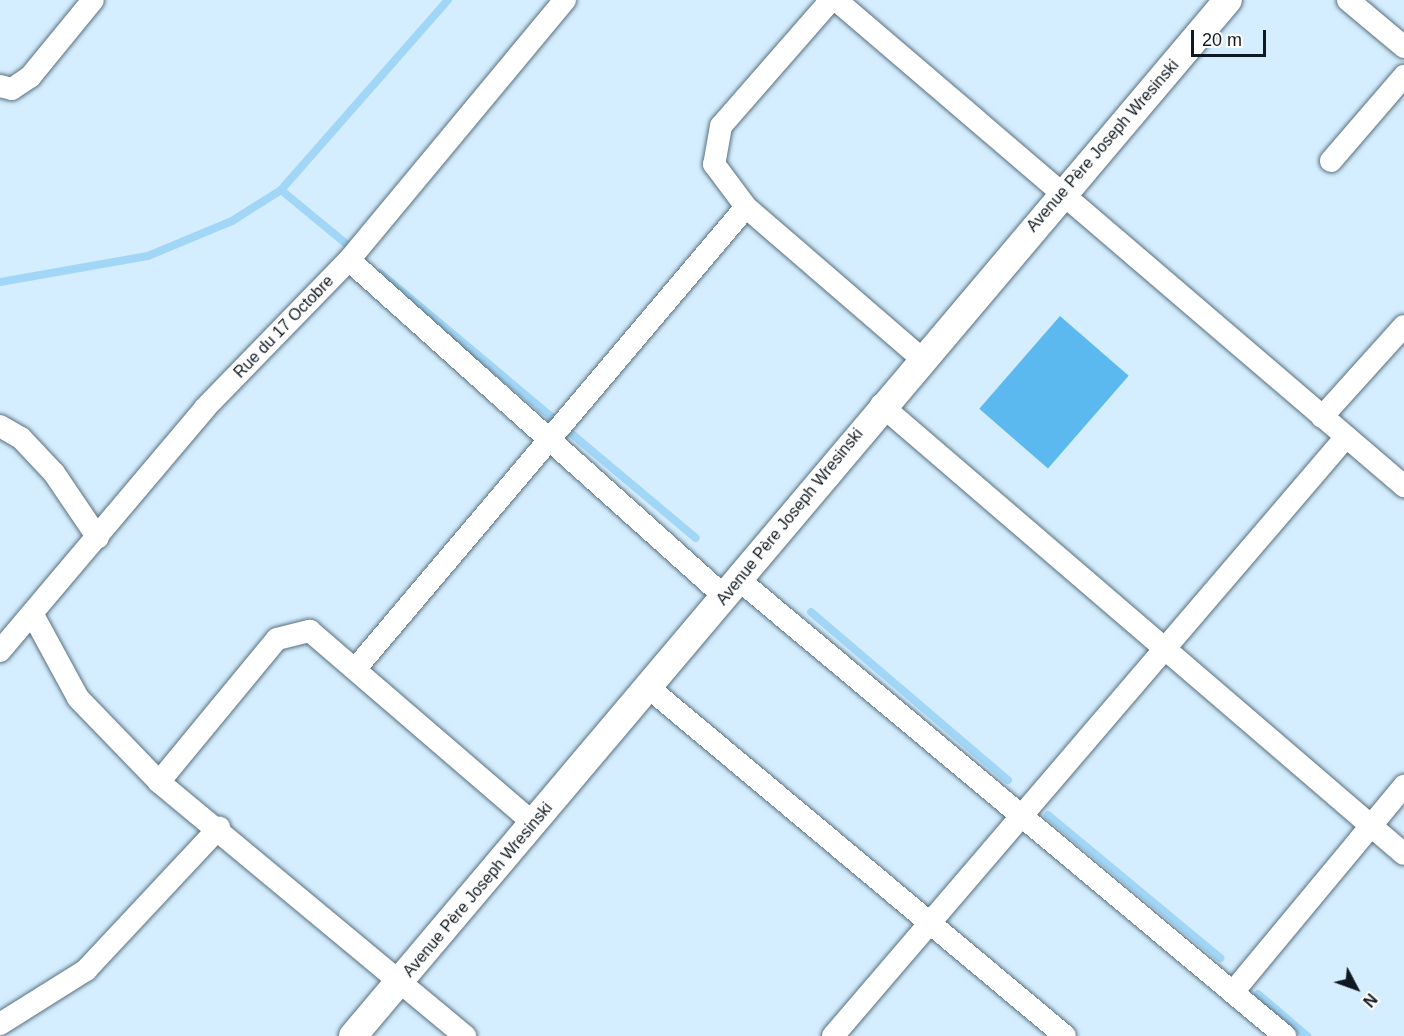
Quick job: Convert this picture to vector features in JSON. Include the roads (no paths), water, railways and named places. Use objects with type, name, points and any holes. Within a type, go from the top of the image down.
[{"type":"street","points":[[0,86],[12,89],[30,77],[93,0]]},
{"type":"street","name":"Rue du 17 Octobre","points":[[0,651],[98,538],[205,408],[349,260],[565,0]]},
{"type":"street","points":[[831,0],[717,136],[714,164],[746,207],[922,359]]},
{"type":"street","points":[[836,0],[1404,486]]},
{"type":"street","points":[[1348,0],[1404,46]]},
{"type":"street","name":"Avenue Père Joseph Wresinski","points":[[353,1036],[649,688],[881,405],[1062,195],[1222,2]]},
{"type":"street","points":[[1331,161],[1404,76]]},
{"type":"street","points":[[357,667],[746,207]]},
{"type":"street","points":[[349,260],[551,440],[732,588],[1023,816],[1285,1036]]},
{"type":"street","points":[[1322,417],[1404,326]]},
{"type":"street","points":[[881,405],[1404,854]]},
{"type":"street","points":[[0,426],[21,438],[48,466],[98,538]]},
{"type":"street","points":[[832,1036],[929,928],[1162,646],[1346,437]]},
{"type":"street","points":[[33,615],[78,698],[159,782],[219,828],[465,1036]]},
{"type":"street","points":[[159,782],[277,639],[310,631],[357,667],[534,824]]},
{"type":"street","points":[[649,688],[929,928],[1065,1036]]},
{"type":"street","points":[[1233,992],[1404,786]]},
{"type":"street","points":[[0,1024],[86,970],[219,828]]},
{"type":"waterway","points":[[0,282],[148,256],[232,221],[281,190],[448,0]]},
{"type":"waterway","points":[[281,190],[355,251]]},
{"type":"waterway","points":[[380,273],[696,538]]},
{"type":"waterway","points":[[811,612],[1008,780]]},
{"type":"waterway","points":[[1048,815],[1220,958]]},
{"type":"waterway","points":[[1258,994],[1307,1036]]}]
